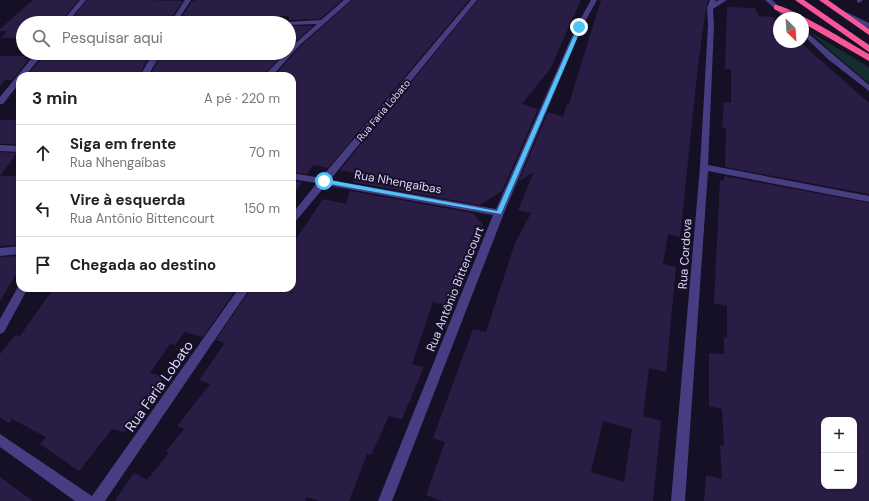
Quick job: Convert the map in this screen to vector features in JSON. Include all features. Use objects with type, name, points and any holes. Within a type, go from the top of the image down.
[{"type":"highway","points":[[799,0],[869,49]]},
{"type":"highway","points":[[823,0],[869,33]]},
{"type":"highway","points":[[777,7],[787,12]]},
{"type":"highway","points":[[809,23],[869,58]]},
{"type":"street","points":[[70,16],[83,0]]},
{"type":"street","points":[[178,16],[188,0]]},
{"type":"street","points":[[296,46],[348,0]]},
{"type":"street","name":"Rua Faria Lobato","points":[[296,215],[474,0]]},
{"type":"street","name":"Rua Antônio Bittencourt","points":[[385,501],[499,213],[579,27],[594,0]]},
{"type":"street","name":"Rua Cordova","points":[[678,501],[704,167],[712,4],[724,0]]},
{"type":"street","points":[[765,1],[777,7],[782,12]]},
{"type":"street","points":[[830,6],[869,26]]},
{"type":"street","points":[[296,23],[323,22]]},
{"type":"street","points":[[809,37],[869,89]]},
{"type":"street","points":[[25,72],[34,60]]},
{"type":"street","points":[[146,72],[153,60]]},
{"type":"street","points":[[272,72],[283,60]]},
{"type":"street","points":[[0,102],[16,83]]},
{"type":"street","points":[[0,148],[16,148]]},
{"type":"street","points":[[704,167],[869,199]]},
{"type":"street","name":"Rua Nhengaíbas","points":[[296,177],[499,213]]},
{"type":"street","points":[[0,252],[16,250]]},
{"type":"street","points":[[0,329],[21,292]]},
{"type":"street","name":"Rua Faria Lobato","points":[[97,501],[242,292]]},
{"type":"street","points":[[0,440],[87,501]]},
{"type":"green space","points":[[810,32],[869,67],[869,83],[840,59]]},
{"type":"building","points":[[33,0],[78,0],[65,16],[16,16],[16,38],[1,38],[7,31],[0,31],[0,29]]},
{"type":"building","points":[[87,0],[183,1],[173,16],[74,16]]},
{"type":"building","points":[[342,0],[320,19],[296,20],[296,16],[183,16],[192,1]]},
{"type":"building","points":[[352,0],[469,0],[328,168],[313,165],[307,174],[296,173],[296,72],[278,72],[288,60],[296,60],[296,52]]},
{"type":"building","points":[[478,0],[581,0],[550,69],[522,104],[538,109],[502,191],[480,205],[353,182],[356,173],[340,170]]},
{"type":"building","points":[[601,0],[708,0],[698,65],[680,237],[668,234],[663,264],[676,267],[666,372],[649,368],[643,416],[661,421],[653,501],[442,501],[426,495],[445,442],[433,438],[473,329],[486,332],[515,243],[531,213],[518,210],[534,172],[519,181],[548,112],[563,117],[567,104],[569,104]],"holes":[[[603,421],[632,429],[624,482],[591,472]]]},
{"type":"building","points":[[727,7],[755,8],[759,16],[773,18],[773,48],[807,48],[869,103],[869,194],[725,167],[726,128],[722,127],[724,102],[731,103],[731,69],[725,69]]},
{"type":"building","points":[[296,26],[313,26],[296,41]]},
{"type":"building","points":[[0,56],[16,56],[16,60],[28,60],[18,72],[16,72],[16,75],[12,80],[5,80],[0,86]]},
{"type":"building","points":[[40,60],[147,60],[141,72],[30,72]]},
{"type":"building","points":[[158,60],[278,60],[267,72],[152,72]]},
{"type":"building","points":[[0,120],[16,120],[16,144],[0,144]]},
{"type":"building","points":[[0,152],[16,153],[16,154],[0,176]]},
{"type":"building","points":[[0,176],[16,176],[16,245],[0,246]]},
{"type":"building","points":[[724,176],[869,203],[869,501],[704,501],[706,475],[722,479],[720,445],[724,446],[722,409],[709,406],[709,353],[724,354],[724,337],[727,338],[727,306],[714,303],[720,181],[724,180]]},
{"type":"building","points":[[296,181],[302,182],[296,191]]},
{"type":"building","points":[[350,191],[473,213],[483,225],[449,306],[433,302],[412,364],[424,367],[402,419],[389,416],[371,455],[367,454],[349,501],[320,501],[306,497],[305,501],[115,501],[134,473],[147,480],[169,453],[166,451],[184,429],[177,426],[210,384],[199,380],[225,343],[216,340],[248,292],[296,292],[296,239],[323,199],[346,204]]},
{"type":"building","points":[[16,256],[16,274],[0,301],[0,257]]},
{"type":"building","points":[[51,292],[234,292],[203,337],[184,332],[175,345],[170,344],[150,373],[164,377],[124,432],[112,429],[79,471],[40,444],[46,437],[12,419],[9,423],[0,417],[0,354],[15,335],[20,336]]},
{"type":"building","points":[[0,477],[33,501],[0,501]]},
{"type":"route","points":[[324,181],[499,213],[579,27]]}]
